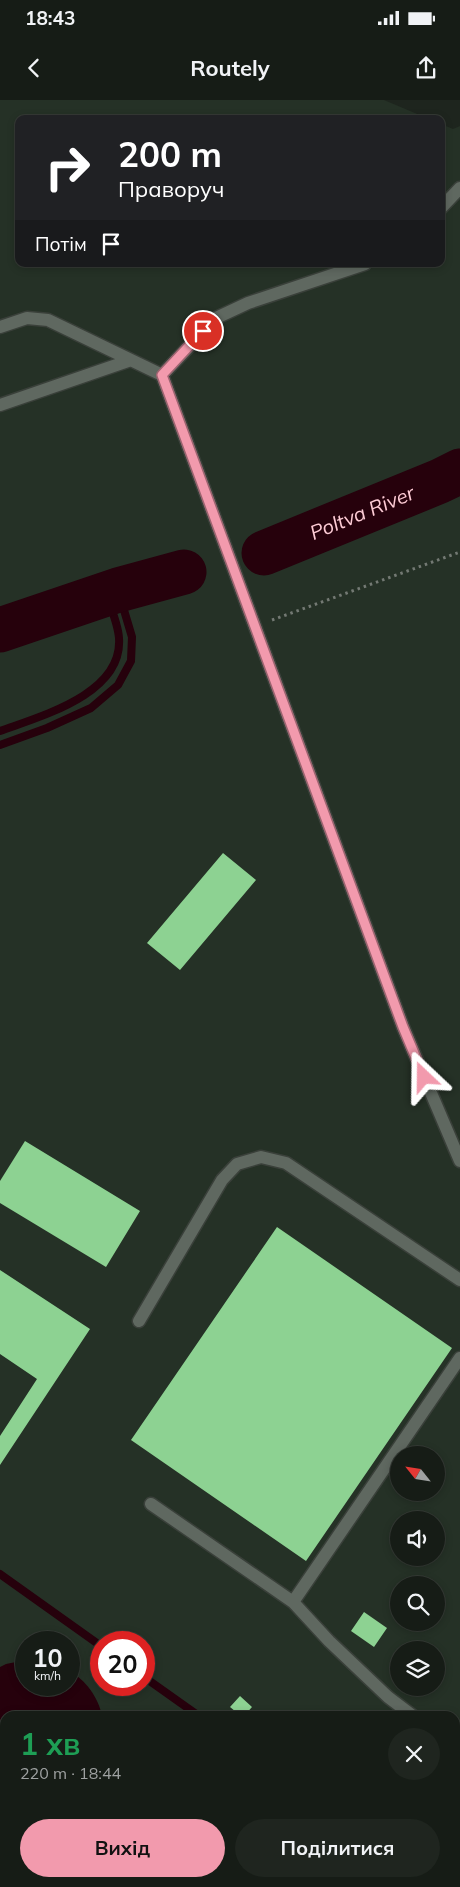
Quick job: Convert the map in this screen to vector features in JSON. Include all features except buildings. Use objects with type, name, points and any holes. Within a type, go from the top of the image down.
[{"type":"lane","points":[[445,204],[460,188]]},
{"type":"lane","points":[[162,375],[216,318],[248,303],[356,267]]},
{"type":"lane","points":[[0,327],[27,318],[48,320],[162,375],[403,1027],[460,1161]]},
{"type":"lane","points":[[0,405],[131,360]]},
{"type":"lane","points":[[139,1321],[222,1180],[237,1164],[261,1157],[286,1163],[460,1280]]},
{"type":"lane","points":[[293,1602],[460,1358]]},
{"type":"lane","points":[[151,1504],[293,1602],[336,1647],[388,1697],[406,1711]]},
{"type":"path","points":[[255,626],[460,552]]},
{"type":"shaded area","points":[[0,100],[384,100],[420,115],[15,115],[15,267],[445,267],[445,126],[453,129],[460,126],[460,1711],[0,1711]]},
{"type":"shaded area","points":[[15,1662],[15,1696],[80,1696],[80,1679],[90,1690],[90,1696],[94,1696],[98,1702],[101,1711],[0,1711],[0,1667]]},
{"type":"waterway","name":"Poltva River","points":[[264,553],[440,481],[460,471]]},
{"type":"waterway","name":"Poltva River","points":[[0,630],[118,590],[184,572]]},
{"type":"waterway","points":[[0,745],[47,728],[91,708],[118,685],[131,661],[132,637],[118,590]]},
{"type":"waterway","points":[[0,731],[57,710],[76,700],[94,688],[108,674],[117,657],[119,638],[116,622],[106,594]]},
{"type":"waterway","points":[[0,1574],[90,1638]]},
{"type":"waterway","points":[[155,1685],[192,1711]]},
{"type":"route","points":[[203,331],[162,375],[403,1027],[424,1077]]}]
